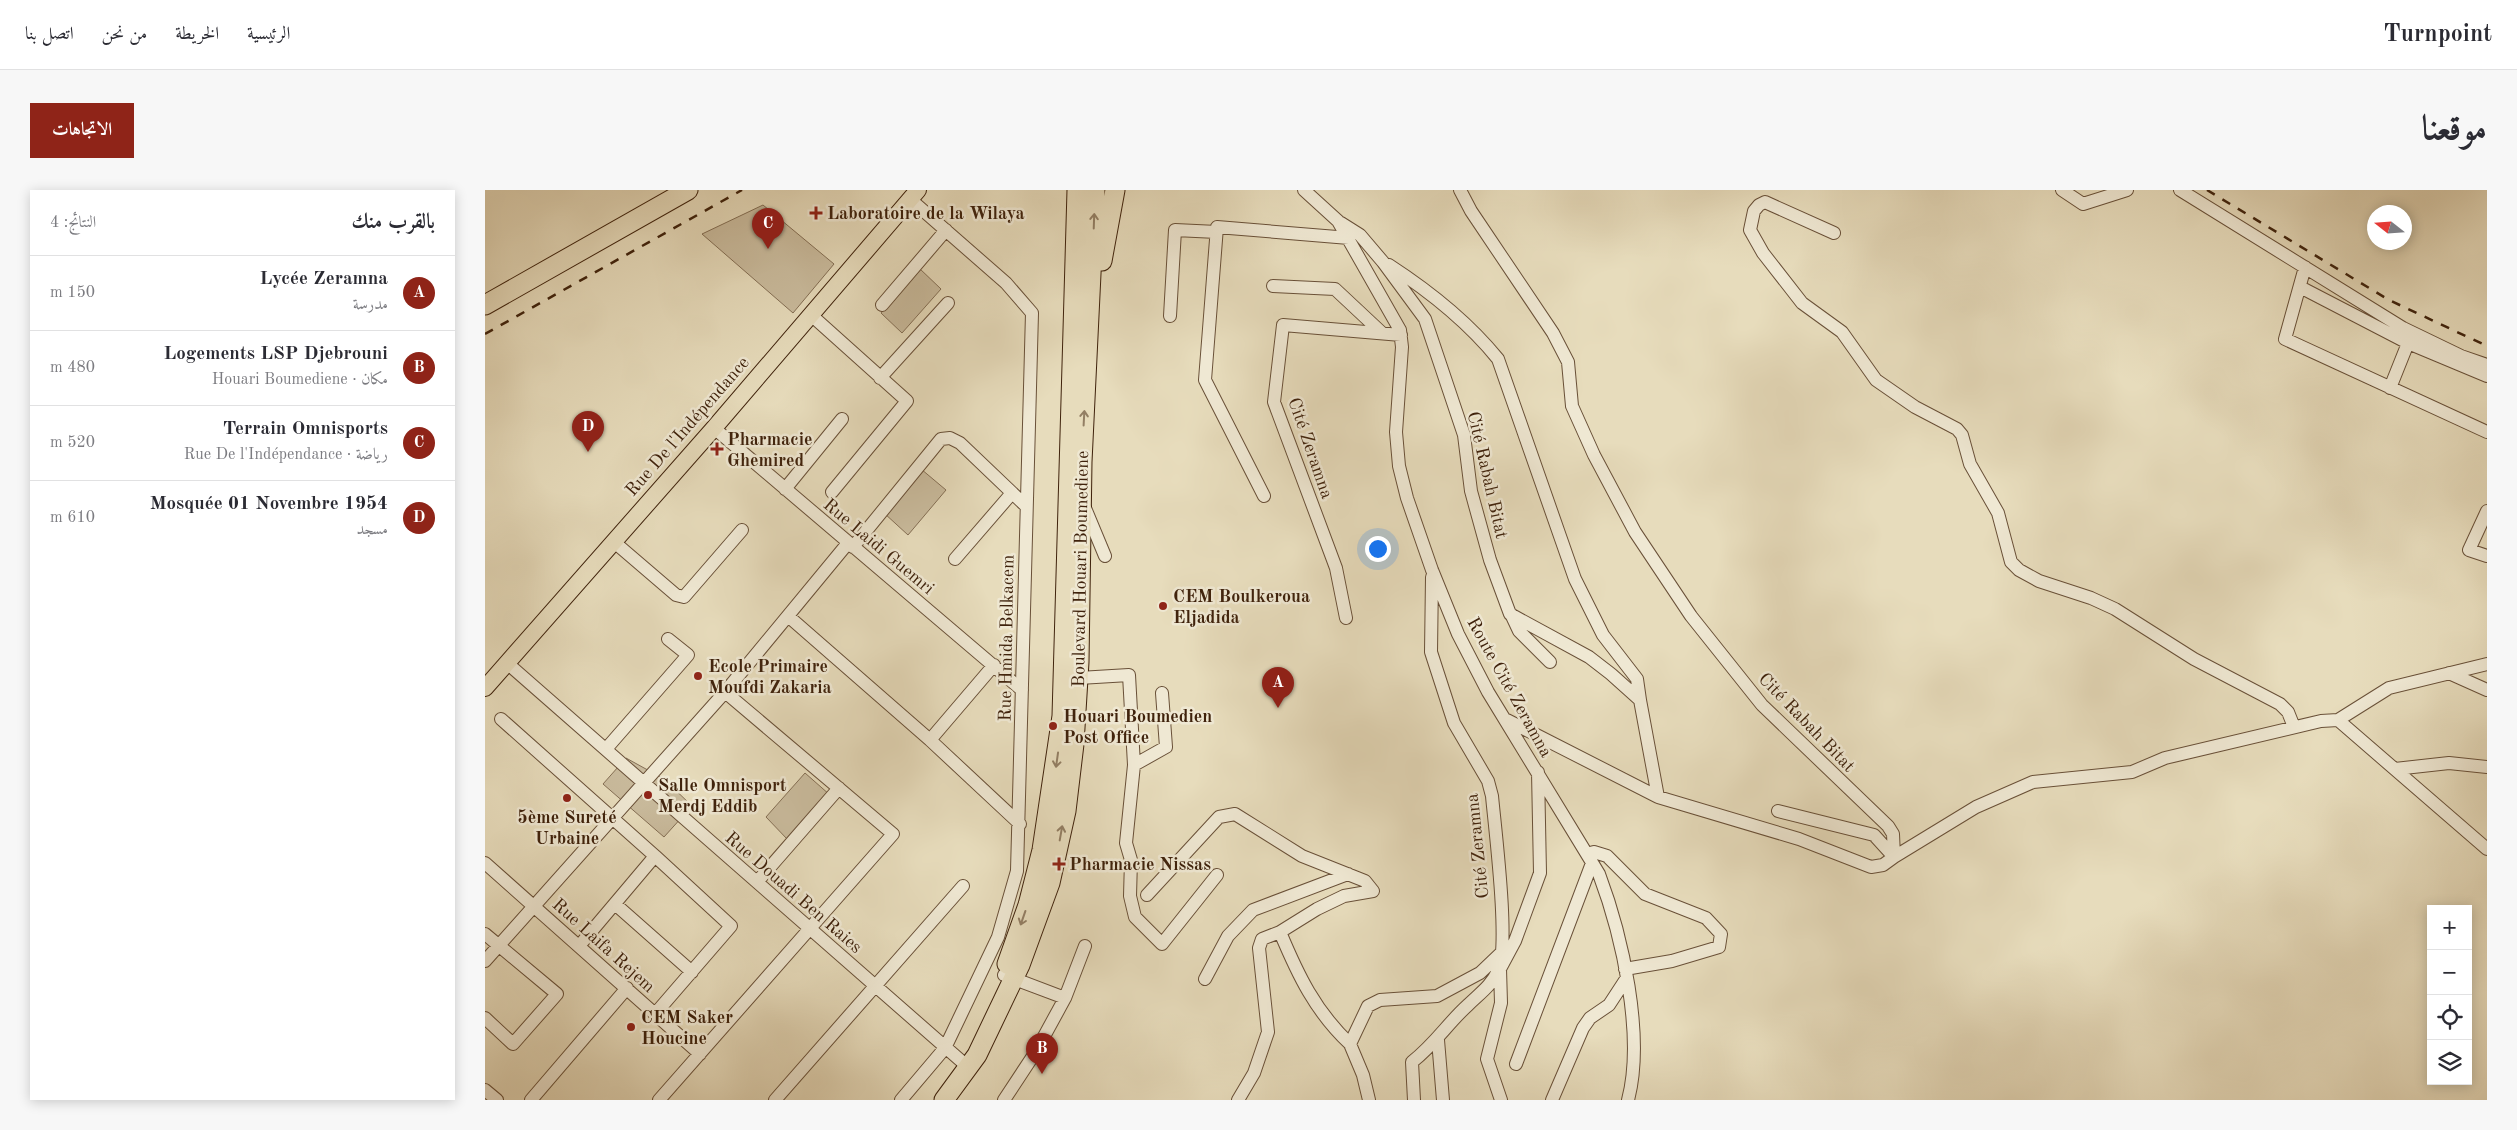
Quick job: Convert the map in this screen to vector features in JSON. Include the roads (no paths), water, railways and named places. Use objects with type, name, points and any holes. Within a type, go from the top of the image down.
[{"type":"highway","points":[[485,293],[663,190]]},
{"type":"highway","points":[[485,305],[688,190]]},
{"type":"highway","points":[[1067,190],[1060,472],[1068,484]]},
{"type":"highway","name":"Boulevard Houari Boumediene","points":[[1009,977],[1042,850],[1059,744],[1065,680],[1068,484],[1077,190]]},
{"type":"highway","name":"Boulevard Houari Boumediene","points":[[933,1100],[965,1064],[977,1055],[1009,977],[1037,922],[1059,844],[1071,775],[1079,678],[1081,498],[1095,190]]},
{"type":"highway","points":[[1092,279],[1102,263],[1115,190]]},
{"type":"highway","name":"Boulevard Houari Boumediene","points":[[944,1100],[965,1064]]},
{"type":"main road","name":"Rue De l'Indépendance","points":[[485,688],[714,428],[914,195]]},
{"type":"street","name":"Route Cité Zeramna","points":[[1304,190],[1338,221],[1401,335],[1402,347],[1396,432],[1399,466],[1407,498],[1457,634],[1504,719],[1599,874],[1614,915],[1625,974],[1634,1065],[1628,1100]]},
{"type":"street","name":"Cité Rabah Bitat","points":[[1460,190],[1471,211],[1553,333],[1568,362],[1572,406],[1594,455],[1635,532],[1691,616],[1762,705],[1888,826],[1893,834],[1894,857]]},
{"type":"street","points":[[2062,190],[2083,204],[2127,190]]},
{"type":"street","points":[[2181,192],[2403,328],[2461,356],[2487,365]]},
{"type":"street","name":"Rue Hmida Belkacem","points":[[901,1100],[945,1048],[998,937],[1017,871],[1032,313],[1006,283],[946,230],[914,195]]},
{"type":"street","points":[[1834,233],[1765,202],[1754,211],[1750,224],[1751,236],[1791,291],[1802,303],[1842,332],[1876,380],[1915,407],[1953,425],[1962,435],[1970,464],[1998,513],[2011,562],[2029,576],[2115,610],[2194,658],[2281,704],[2288,712],[2294,727]]},
{"type":"street","name":"Cité Rabah Bitat","points":[[1338,221],[1360,235],[1383,262],[1425,319],[1463,434],[1471,491],[1490,560],[1519,631],[1550,662]]},
{"type":"street","points":[[1264,496],[1205,380],[1217,227],[1349,238]]},
{"type":"street","points":[[881,305],[946,230]]},
{"type":"street","points":[[1170,316],[1175,230],[1217,232]]},
{"type":"street","name":"Cité Rabah Bitat","points":[[1383,262],[1422,288],[1483,341],[1498,359],[1575,579],[1603,635],[1637,679],[1658,797]]},
{"type":"street","points":[[2305,267],[2285,339],[2487,432]]},
{"type":"street","points":[[1273,286],[1335,289],[1383,333]]},
{"type":"street","points":[[2300,287],[2408,343],[2487,376]]},
{"type":"street","points":[[880,378],[948,303]]},
{"type":"street","points":[[811,314],[907,401],[832,492]]},
{"type":"street","name":"Cité Zeramna","points":[[1346,618],[1336,568],[1274,402],[1283,326],[1401,335]]},
{"type":"street","points":[[2391,388],[2408,343]]},
{"type":"street","points":[[785,490],[842,419]]},
{"type":"street","name":"Rue Laidi Guemri","points":[[714,428],[1022,690]]},
{"type":"street","points":[[485,961],[725,692],[941,439],[950,438],[960,443],[1026,506]]},
{"type":"street","points":[[955,559],[1012,493]]},
{"type":"street","points":[[1081,498],[1105,556]]},
{"type":"street","points":[[2487,511],[2469,550],[2487,556]]},
{"type":"street","points":[[613,541],[676,595],[684,597],[742,530]]},
{"type":"street","name":"Cité Zeramna","points":[[1432,570],[1431,652],[1455,723],[1488,781],[1492,796],[1503,940],[1499,969]]},
{"type":"street","points":[[1511,614],[1589,657],[1641,700]]},
{"type":"street","points":[[788,616],[930,740],[1019,824]]},
{"type":"street","points":[[606,749],[688,655],[668,639]]},
{"type":"street","name":"Rue Douadi Ben Raies","points":[[507,663],[965,1064]]},
{"type":"street","points":[[1504,719],[1658,797],[1799,839],[1871,867],[1883,865],[1976,807],[2033,782],[2132,772],[2165,758],[2321,721],[2338,720],[2389,688],[2487,664]]},
{"type":"street","points":[[930,740],[993,665]]},
{"type":"street","points":[[2449,673],[2487,690]]},
{"type":"street","points":[[1079,678],[1129,676],[1134,765],[1126,843],[1131,860],[1130,896],[1135,917],[1162,944],[1217,875]]},
{"type":"street","points":[[659,1100],[893,834],[725,692]]},
{"type":"street","points":[[1134,765],[1166,747],[1162,693]]},
{"type":"street","points":[[501,719],[731,926],[655,1014]]},
{"type":"street","points":[[2338,720],[2487,849]]},
{"type":"street","points":[[2395,769],[2449,763],[2487,767]]},
{"type":"street","name":"Cité Zeramna","points":[[1414,1100],[1412,1062],[1438,1040],[1467,1006],[1491,984],[1515,941],[1540,873],[1538,772]]},
{"type":"street","points":[[757,882],[839,788]]},
{"type":"street","points":[[1778,812],[1874,836],[1894,857]]},
{"type":"street","points":[[1147,895],[1219,817],[1235,814],[1302,856],[1365,881],[1373,891],[1344,896],[1317,909],[1280,932],[1262,939],[1259,948],[1268,1032],[1255,1073],[1237,1100]]},
{"type":"street","points":[[1516,1064],[1589,858],[1594,852],[1607,856],[1645,894],[1706,918],[1721,934],[1719,947],[1625,974],[1609,1005],[1590,1018],[1583,1028],[1552,1100]]},
{"type":"street","points":[[579,946],[655,856]]},
{"type":"street","name":"Rue Laifa Rejem","points":[[485,863],[699,1054]]},
{"type":"street","points":[[1205,978],[1228,936],[1253,910],[1348,874]]},
{"type":"street","points":[[775,1100],[963,886]]},
{"type":"street","points":[[615,904],[692,972]]},
{"type":"street","points":[[1280,932],[1300,979],[1329,1025],[1350,1044],[1363,1075],[1369,1100]]},
{"type":"street","points":[[485,934],[557,994],[513,1044],[485,1018]]},
{"type":"street","points":[[1004,1100],[1035,1053],[1065,998],[1085,946]]},
{"type":"street","points":[[1350,1044],[1368,1006],[1381,1000],[1437,996],[1480,972],[1502,952]]},
{"type":"street","points":[[1499,969],[1501,1003],[1487,1059],[1501,1100]]},
{"type":"street","points":[[1009,977],[1065,998]]},
{"type":"street","points":[[531,1100],[627,988]]},
{"type":"street","points":[[1438,1040],[1443,1100]]},
{"type":"street","points":[[485,1090],[497,1100]]},
{"type":"railway","points":[[485,334],[742,190]]},
{"type":"railway","points":[[2207,190],[2389,300],[2487,346]]},
{"type":"place","name":"Laboratoire de la Wilaya","points":[[816,213]]},
{"type":"place","name":"Terrain Omnisports","points":[[768,249]]},
{"type":"place","name":"Pharmacie Ghemired","points":[[717,449]]},
{"type":"place","name":"Mosquée 01 Novembre 1954","points":[[588,452]]},
{"type":"place","name":"CEM Boulkeroua Eljadida","points":[[1163,606]]},
{"type":"place","name":"Ecole Primaire Moufdi Zakaria","points":[[698,676]]},
{"type":"place","name":"Lycée Zeramna","points":[[1278,708]]},
{"type":"place","name":"Houari Boumedien Post Office","points":[[1053,726]]},
{"type":"place","name":"Salle Omnisport Merdj Eddib","points":[[648,795]]},
{"type":"place","name":"5ème Sureté Urbaine","points":[[567,798]]},
{"type":"place","name":"Pharmacie Nissas","points":[[1059,864]]},
{"type":"place","name":"CEM Saker Houcine","points":[[631,1027]]},
{"type":"place","name":"Logements LSP Djebrouni","points":[[1042,1074]]}]
